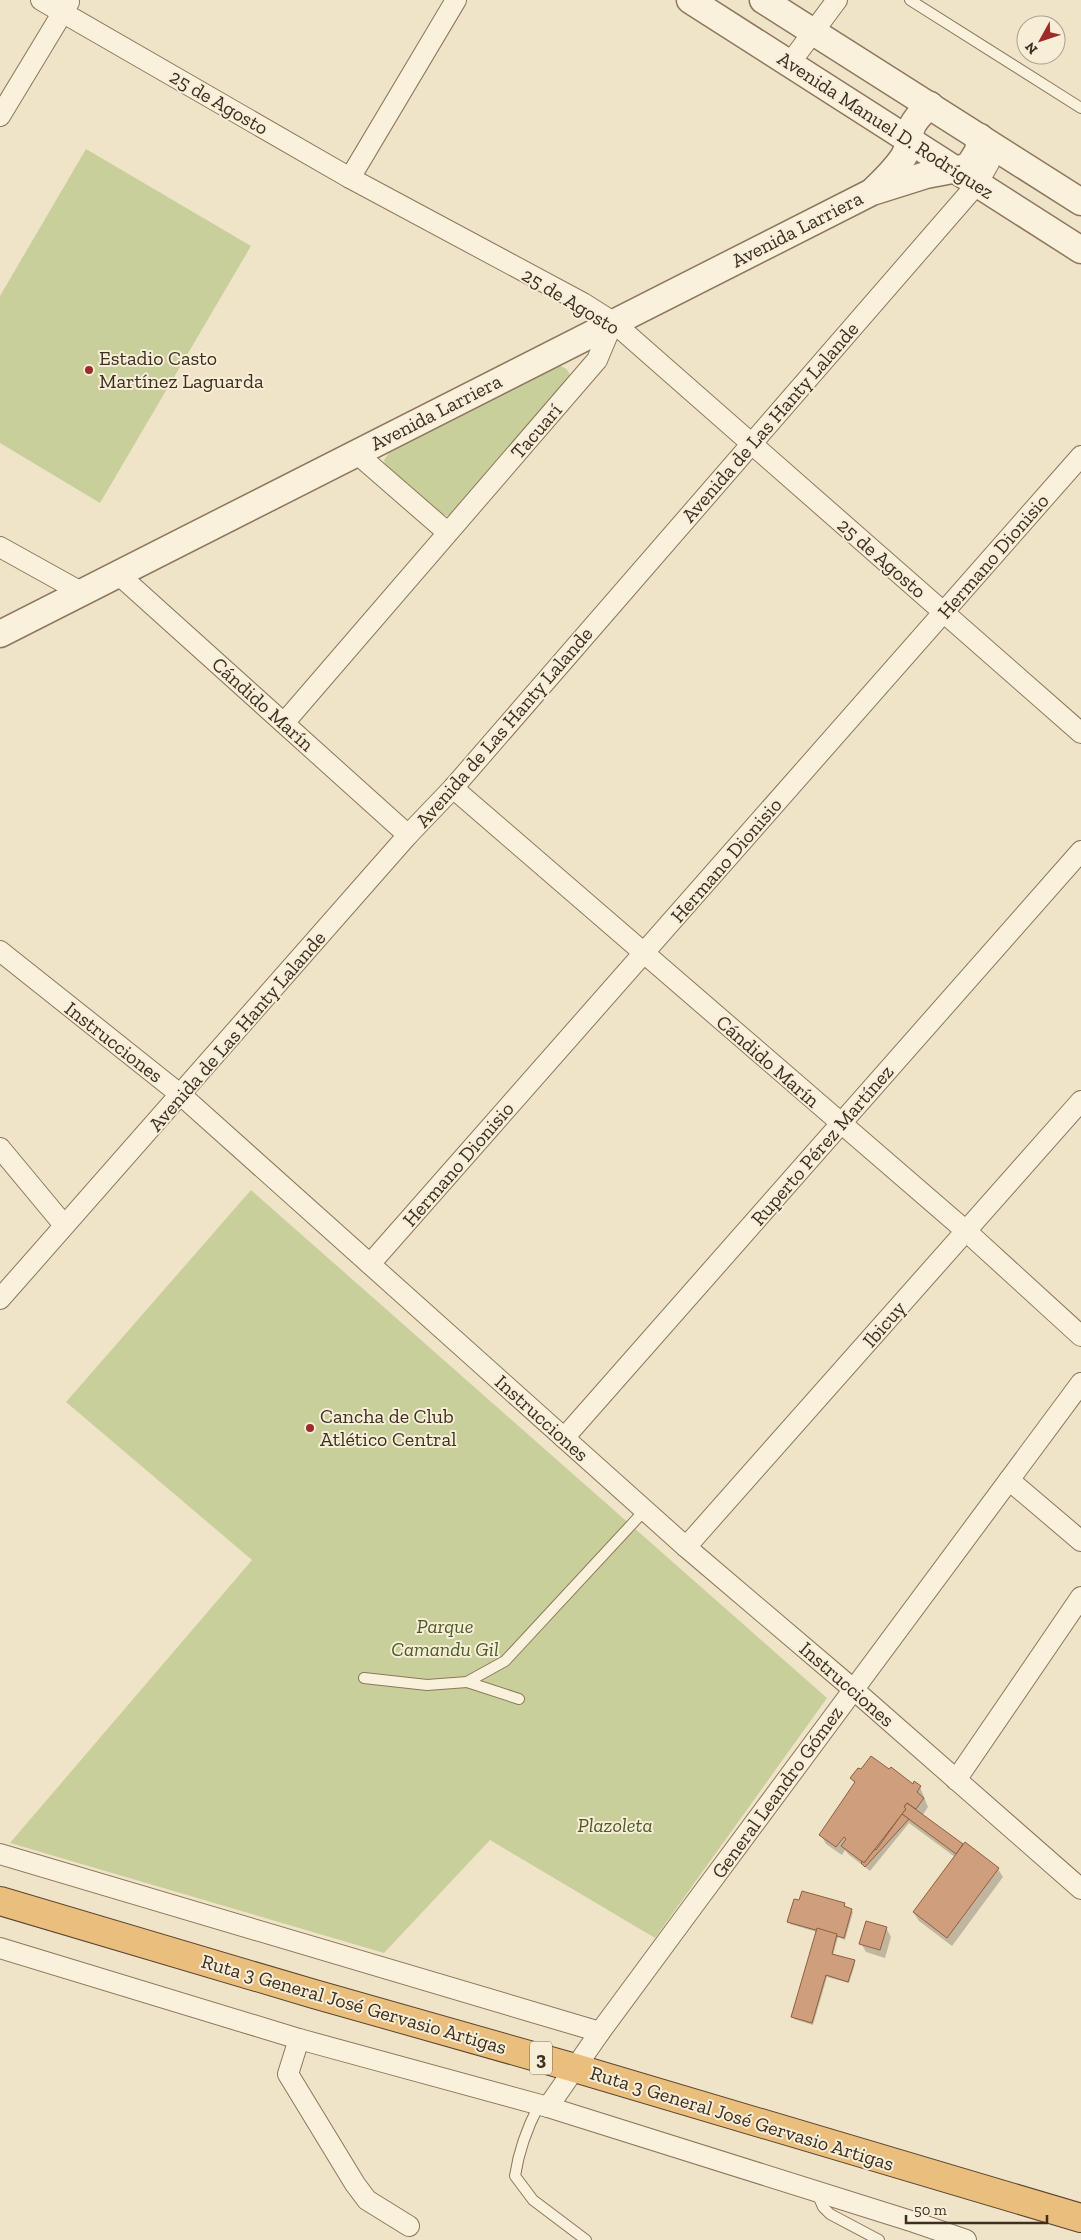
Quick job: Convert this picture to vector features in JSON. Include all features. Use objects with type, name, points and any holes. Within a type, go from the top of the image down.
[{"type":"highway","name":"Ruta 3 General José Gervasio Artigas","points":[[0,1901],[314,1994],[575,2068],[1081,2218]]},
{"type":"street","name":"25 de Agosto","points":[[41,0],[66,6],[350,178],[583,303],[613,322],[1081,734]]},
{"type":"street","points":[[350,178],[456,0]]},
{"type":"street","name":"Avenida Manuel D. Rodríguez","points":[[690,0],[1081,250]]},
{"type":"street","name":"Avenida Manuel D. Rodríguez","points":[[763,0],[1081,202]]},
{"type":"street","points":[[790,63],[812,31],[837,0]]},
{"type":"street","points":[[0,116],[66,6]]},
{"type":"street","name":"Avenida Larriera","points":[[872,192],[892,172],[903,157],[911,141],[911,128],[930,106]]},
{"type":"street","name":"Avenida Larriera","points":[[0,634],[355,452],[872,192],[926,175],[967,177],[970,164],[987,141]]},
{"type":"street","name":"Avenida de Las Hanty Lalande","points":[[0,1299],[408,835],[453,788],[752,443],[967,177]]},
{"type":"street","name":"Tacuarí","points":[[284,723],[597,360],[613,322]]},
{"type":"street","points":[[355,452],[448,532]]},
{"type":"street","name":"Hermano Dionisio","points":[[370,1264],[1081,456]]},
{"type":"street","points":[[0,548],[81,592]]},
{"type":"street","name":"Cándido Marín","points":[[117,573],[408,835]]},
{"type":"street","name":"Cándido Marín","points":[[453,788],[966,1231],[1081,1336]]},
{"type":"street","name":"Ruperto Pérez Martínez","points":[[564,1438],[1081,851]]},
{"type":"street","name":"Instrucciones","points":[[0,951],[181,1095],[686,1547],[853,1689],[1081,1889]]},
{"type":"street","name":"Ibicuy","points":[[686,1547],[1081,1101]]},
{"type":"street","points":[[0,1148],[64,1225]]},
{"type":"street","name":"General Leandro Gómez","points":[[544,2106],[575,2068],[853,1689],[1081,1383]]},
{"type":"street","points":[[1009,1480],[1081,1541]]},
{"type":"street","points":[[956,1780],[1081,1597]]},
{"type":"street","name":"Ruta 3 General José Gervasio Artigas","points":[[0,1854],[600,2032]]},
{"type":"street","points":[[0,1948],[299,2038],[544,2106],[966,2240]]},
{"type":"street","points":[[299,2038],[288,2074],[354,2184],[367,2200],[409,2226]]},
{"type":"lane","points":[[910,0],[1081,108]]},
{"type":"lane","points":[[466,1682],[505,1661],[645,1510]]},
{"type":"lane","points":[[364,1678],[427,1685],[466,1682],[519,1699]]},
{"type":"lane","points":[[544,2106],[524,2134],[515,2176],[533,2200],[586,2240]]},
{"type":"lane","points":[[816,2191],[823,2207],[830,2214],[879,2240]]},
{"type":"green space","name":"Estadio Casto Martínez Laguarda","points":[[86,149],[251,246],[100,503],[0,443],[0,296]]},
{"type":"green space","points":[[560,366],[567,370],[570,377],[456,512],[448,516],[439,513],[386,467],[384,460],[389,453]]},
{"type":"green space","name":"Parque Camandu Gil","points":[[251,1190],[827,1698],[655,1938],[490,1840],[384,1953],[10,1843],[252,1560],[66,1402]]},
{"type":"building","points":[[871,1756],[889,1769],[891,1767],[913,1784],[914,1781],[921,1786],[917,1792],[924,1798],[916,1809],[907,1803],[904,1807],[906,1809],[864,1863],[841,1846],[846,1839],[844,1837],[836,1847],[819,1835],[855,1782],[850,1778],[858,1768],[861,1769]]},
{"type":"building","points":[[907,1803],[963,1844],[956,1854],[902,1814],[906,1809],[904,1807]]},
{"type":"building","points":[[902,1814],[909,1819],[865,1867],[861,1863],[862,1861],[864,1863],[876,1850]]},
{"type":"building","points":[[965,1842],[999,1868],[947,1938],[913,1912]]},
{"type":"building","points":[[802,1891],[845,1903],[844,1906],[852,1909],[844,1938],[787,1922],[794,1899],[799,1900]]},
{"type":"building","points":[[866,1921],[887,1927],[880,1950],[859,1944]]},
{"type":"building","points":[[817,1928],[837,1934],[832,1954],[855,1960],[848,1982],[826,1975],[812,2023],[791,2017]]},
{"type":"place","name":"Estadio Casto Martínez Laguarda","points":[[89,370]]},
{"type":"place","name":"Cancha de Club Atlético Central","points":[[310,1428]]},
{"type":"park label","name":"Plazoleta","points":[[615,1825]]}]
